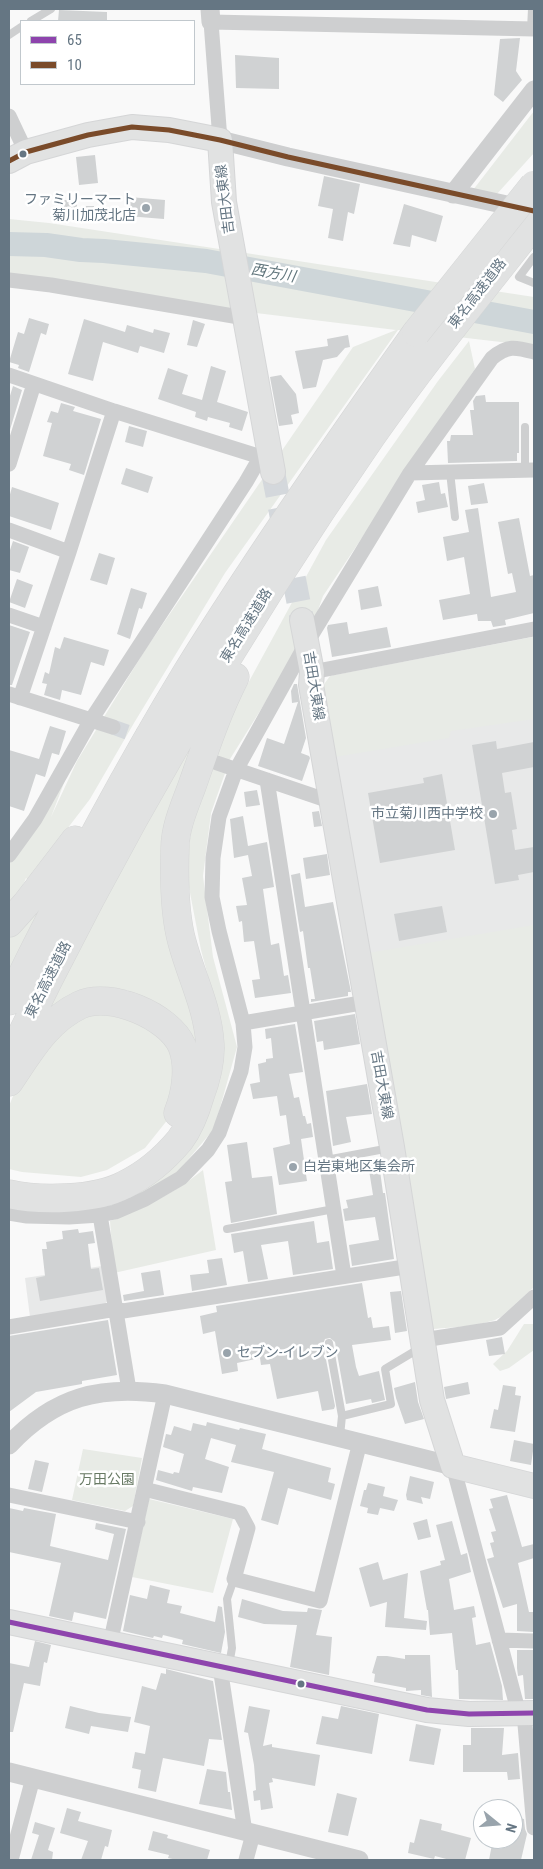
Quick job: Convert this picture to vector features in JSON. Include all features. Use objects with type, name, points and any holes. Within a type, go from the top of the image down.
[{"type":"highway","name":"東名高速道路","points":[[9,1001],[71,876],[132,765],[252,570],[416,333],[534,185]]},
{"type":"highway","name":"東名高速道路","points":[[9,1060],[82,916],[153,783],[251,617],[371,437],[443,339],[534,224]]},
{"type":"highway","points":[[9,1194],[24,1198],[64,1198],[94,1194],[123,1186],[161,1160],[181,1139],[196,1108],[206,1079],[210,1045],[206,1017],[182,941],[178,915],[175,846],[181,818],[222,701],[254,639],[371,437]]},
{"type":"highway","points":[[9,922],[26,904],[132,765]]},
{"type":"highway","points":[[9,1082],[38,1038],[59,1017],[82,1004],[109,1001],[139,1008],[174,1033],[182,1046],[187,1074],[184,1098],[174,1124],[157,1144],[129,1166],[88,1183],[25,1183],[9,1179]]},
{"type":"main road","points":[[17,157],[88,135],[132,127],[169,130],[220,140]]},
{"type":"main road","name":"吉田大東線","points":[[220,140],[224,202],[244,310],[267,458]]},
{"type":"main road","name":"吉田大東線","points":[[302,620],[312,672],[311,684],[412,1266],[432,1400],[453,1466]]},
{"type":"main road","points":[[453,1466],[534,1486]]},
{"type":"main road","points":[[9,1622],[427,1710],[469,1714],[526,1713]]},
{"type":"street","points":[[533,29],[211,15],[220,140],[288,157],[534,211]]},
{"type":"street","points":[[453,194],[534,90]]},
{"type":"street","points":[[9,116],[17,157]]},
{"type":"street","points":[[9,280],[244,310]]},
{"type":"street","points":[[9,1212],[27,1216],[69,1217],[115,1212],[145,1199],[180,1178],[208,1150],[219,1133],[241,1071],[245,1047],[243,1023],[212,897],[213,858],[219,817],[236,770],[306,644],[410,472],[492,358],[502,349],[518,348],[534,352]]},
{"type":"street","points":[[9,375],[114,411],[267,458],[91,720],[35,819],[9,855]]},
{"type":"street","points":[[10,459],[34,384]]},
{"type":"street","points":[[113,727],[14,696],[44,626],[114,411]]},
{"type":"street","points":[[410,472],[530,470]]},
{"type":"street","points":[[9,530],[69,552]]},
{"type":"street","points":[[9,615],[44,626]]},
{"type":"street","points":[[312,672],[534,629]]},
{"type":"street","points":[[217,763],[332,802]]},
{"type":"street","points":[[266,780],[344,1276]]},
{"type":"street","points":[[243,1023],[367,1002]]},
{"type":"street","points":[[100,1215],[129,1390]]},
{"type":"street","points":[[9,1327],[116,1309],[123,1311],[412,1266]]},
{"type":"street","points":[[423,1340],[500,1328],[534,1297]]},
{"type":"street","points":[[9,1445],[37,1419],[57,1406],[87,1396],[115,1390],[129,1390],[165,1394],[453,1466],[499,1640],[526,1713],[534,1828]]},
{"type":"street","points":[[110,1644],[165,1394]]},
{"type":"street","points":[[144,1489],[240,1513],[248,1528],[234,1578],[320,1601],[360,1442]]},
{"type":"street","points":[[9,1495],[138,1522]]},
{"type":"street","points":[[499,1640],[534,1641]]},
{"type":"street","points":[[225,1668],[249,1833],[246,1860]]},
{"type":"street","points":[[9,1772],[359,1860]]},
{"type":"street","points":[[11,1860],[33,1778]]},
{"type":"lane","points":[[33,20],[51,9]]},
{"type":"lane","points":[[532,9],[533,29]]},
{"type":"lane","points":[[9,35],[20,28]]},
{"type":"lane","points":[[534,256],[519,277],[534,283]]},
{"type":"lane","points":[[525,427],[530,470]]},
{"type":"lane","points":[[450,472],[455,517]]},
{"type":"lane","points":[[326,1160],[392,1147]]},
{"type":"lane","points":[[227,1229],[334,1210]]},
{"type":"lane","points":[[342,1416],[391,1404],[385,1369],[415,1351],[423,1340]]},
{"type":"lane","points":[[329,1343],[342,1416],[340,1437]]},
{"type":"lane","points":[[225,1668],[232,1648],[227,1599],[234,1578]]},
{"type":"shaded area","points":[[9,239],[73,249],[50,254],[9,254]]},
{"type":"shaded area","points":[[534,637],[534,1287],[495,1320],[432,1329],[335,757],[330,676]]},
{"type":"shaded area","points":[[102,1266],[108,1300],[104,1305],[30,1317],[25,1278]]},
{"type":"green space","points":[[534,111],[534,153],[496,195],[473,190]]},
{"type":"green space","points":[[9,219],[49,223],[534,297],[534,347],[398,330],[225,573],[90,799],[28,880],[26,878],[21,890],[9,905],[9,854],[72,762],[51,817],[77,761],[145,650],[353,347],[396,330],[9,283]]},
{"type":"green space","points":[[469,341],[475,369],[323,596],[306,644],[270,695],[230,759],[211,813],[203,876],[213,957],[237,1047],[214,1129],[175,1175],[133,1201],[84,1214],[181,1155],[215,1096],[222,1028],[201,950],[186,872],[193,814],[234,709],[326,540],[438,381]]},
{"type":"green space","points":[[533,637],[534,719],[451,731],[449,738],[335,757],[322,687],[330,676]]},
{"type":"green space","points":[[216,698],[165,871],[179,978],[202,1029],[194,1095],[164,1013],[127,990],[83,996],[42,1020],[106,892]]},
{"type":"green space","points":[[65,871],[9,983],[9,925]]},
{"type":"green space","points":[[534,925],[534,1287],[501,1317],[485,1323],[432,1329],[368,953]]},
{"type":"green space","points":[[123,1009],[167,1040],[178,1070],[173,1113],[145,1148],[107,1170],[81,1177],[22,1172],[9,1169],[9,1106],[13,1096],[53,1034],[86,1014]]},
{"type":"green space","points":[[203,1170],[216,1250],[114,1273],[110,1221],[158,1199],[181,1186]]},
{"type":"green space","points":[[524,1324],[534,1324],[534,1350],[509,1368],[500,1371],[493,1364],[507,1351]]},
{"type":"green space","name":"万田公園","points":[[83,1449],[142,1458],[133,1506],[125,1511],[72,1500]]},
{"type":"green space","points":[[149,1499],[233,1519],[213,1593],[132,1577]]},
{"type":"building","points":[[59,10],[107,12],[107,20],[58,20]]},
{"type":"building","points":[[520,38],[516,71],[522,80],[503,102],[494,95],[500,39]]},
{"type":"building","points":[[235,55],[279,58],[279,89],[236,88]]},
{"type":"building","points":[[95,155],[98,183],[79,185],[76,157]]},
{"type":"building","points":[[324,176],[360,184],[354,214],[348,212],[343,241],[328,238],[333,209],[318,206]]},
{"type":"building","name":"ファミリーマート 菊川加茂北店","points":[[129,197],[165,200],[164,219],[127,216]]},
{"type":"building","points":[[62,200],[77,200],[77,213],[62,213]]},
{"type":"building","points":[[404,204],[443,216],[436,242],[412,235],[410,247],[393,244]]},
{"type":"building","points":[[82,206],[94,206],[93,218],[81,218]]},
{"type":"building","points":[[29,318],[49,324],[46,335],[41,333],[29,372],[18,368],[19,365],[9,362],[18,332],[24,334]]},
{"type":"building","points":[[84,319],[125,332],[127,325],[153,333],[154,329],[170,333],[164,353],[140,346],[138,353],[103,342],[93,381],[68,374]]},
{"type":"building","points":[[193,320],[205,324],[197,347],[187,345]]},
{"type":"building","points":[[348,335],[350,347],[345,348],[337,357],[323,360],[316,387],[303,389],[295,351],[328,346],[327,339]]},
{"type":"building","points":[[211,366],[226,371],[217,402],[248,412],[242,431],[229,427],[230,423],[208,417],[207,421],[195,417],[196,412],[158,399],[168,368],[188,375],[182,394],[202,400]]},
{"type":"building","points":[[281,375],[296,394],[299,413],[291,415],[293,424],[279,426],[270,377]]},
{"type":"building","points":[[13,386],[22,390],[9,433],[9,399]]},
{"type":"building","points":[[485,395],[486,402],[519,402],[519,453],[517,453],[517,461],[448,463],[447,441],[450,441],[451,435],[473,435],[470,410],[474,410],[473,401],[476,396]]},
{"type":"building","points":[[61,403],[75,407],[73,411],[101,419],[84,475],[69,470],[71,464],[43,456],[52,423],[47,422],[51,411],[58,413]]},
{"type":"building","points":[[129,426],[147,431],[143,447],[125,442]]},
{"type":"building","points":[[126,468],[153,477],[148,493],[121,484]]},
{"type":"building","points":[[439,482],[441,494],[445,493],[448,507],[418,513],[416,502],[425,500],[422,485]]},
{"type":"building","points":[[484,483],[488,503],[471,505],[468,486]]},
{"type":"building","points":[[12,487],[59,503],[51,530],[9,516],[9,498]]},
{"type":"building","points":[[478,508],[491,597],[516,592],[512,573],[508,574],[498,522],[519,518],[530,576],[534,575],[534,613],[505,620],[506,625],[493,627],[491,621],[478,621],[477,614],[443,620],[439,600],[470,594],[464,557],[447,561],[443,537],[469,532],[465,510]]},
{"type":"building","points":[[13,541],[29,547],[20,573],[9,570],[9,553]]},
{"type":"building","points":[[99,553],[115,558],[107,585],[90,580]]},
{"type":"building","points":[[17,579],[33,585],[25,608],[9,602]]},
{"type":"building","points":[[378,586],[382,606],[361,610],[358,590]]},
{"type":"building","points":[[131,588],[147,593],[142,609],[139,608],[130,639],[117,634]]},
{"type":"building","points":[[347,622],[349,634],[387,627],[391,647],[332,657],[328,625]]},
{"type":"building","points":[[9,625],[30,632],[12,685],[9,685]]},
{"type":"building","points":[[64,637],[109,650],[104,666],[91,662],[81,695],[62,690],[60,700],[44,695],[47,684],[42,683],[45,672],[49,674],[55,647],[60,649]]},
{"type":"building","points":[[294,684],[297,684],[306,738],[301,753],[310,758],[302,781],[258,766],[267,738],[284,744],[298,702],[292,703],[291,691]]},
{"type":"building","points":[[50,726],[66,731],[59,755],[52,753],[45,777],[36,774],[24,811],[9,806],[9,750],[39,759]]},
{"type":"building","points":[[496,741],[497,749],[534,742],[534,767],[502,773],[505,793],[511,792],[517,829],[512,830],[515,850],[534,847],[534,872],[518,875],[519,880],[495,884],[472,745]]},
{"type":"building","points":[[442,774],[455,850],[380,863],[368,793],[424,783],[423,778]]},
{"type":"building","points":[[257,790],[260,805],[246,807],[244,792]]},
{"type":"building","points":[[319,811],[322,826],[314,827],[312,812]]},
{"type":"building","points":[[243,816],[248,846],[267,842],[274,887],[263,889],[271,945],[279,943],[284,976],[288,975],[291,993],[255,998],[252,980],[260,979],[254,941],[244,942],[242,921],[239,922],[236,906],[247,905],[242,878],[252,876],[248,855],[234,858],[230,819]]},
{"type":"building","points":[[327,854],[330,875],[306,879],[303,858]]},
{"type":"building","points":[[300,873],[305,907],[333,902],[351,992],[348,992],[348,996],[311,1002],[311,999],[315,999],[310,968],[308,968],[303,931],[300,932],[291,875]]},
{"type":"building","points":[[442,906],[447,932],[399,941],[394,914]]},
{"type":"building","points":[[355,1014],[360,1044],[324,1050],[323,1041],[317,1042],[314,1021]]},
{"type":"building","points":[[295,1024],[303,1072],[289,1074],[294,1098],[299,1097],[303,1116],[305,1116],[307,1124],[311,1123],[313,1137],[301,1139],[307,1181],[279,1185],[273,1148],[290,1144],[286,1115],[280,1116],[277,1096],[253,1099],[250,1084],[260,1082],[258,1064],[266,1062],[266,1059],[273,1058],[271,1038],[266,1039],[265,1029]]},
{"type":"building","points":[[367,1084],[372,1114],[346,1117],[351,1142],[333,1146],[326,1091]]},
{"type":"building","points":[[247,1142],[252,1178],[272,1176],[277,1214],[231,1223],[225,1182],[232,1181],[227,1145]]},
{"type":"building","points":[[379,1163],[394,1259],[352,1266],[349,1245],[379,1240],[375,1217],[345,1221],[343,1209],[348,1208],[346,1200],[373,1195],[368,1164]]},
{"type":"building","points":[[314,1221],[317,1243],[329,1241],[333,1269],[293,1275],[288,1241],[261,1245],[268,1279],[248,1282],[243,1251],[234,1253],[231,1234]]},
{"type":"building","points":[[78,1229],[79,1233],[93,1231],[95,1243],[88,1244],[91,1269],[99,1268],[103,1290],[40,1301],[36,1278],[45,1276],[42,1249],[47,1249],[46,1242],[63,1239],[62,1231]]},
{"type":"building","points":[[222,1258],[227,1285],[192,1291],[190,1275],[209,1273],[207,1260]]},
{"type":"building","points":[[160,1270],[164,1295],[124,1301],[123,1295],[144,1291],[141,1273]]},
{"type":"building","points":[[362,1283],[368,1318],[371,1317],[373,1328],[389,1326],[391,1340],[352,1345],[356,1367],[359,1376],[379,1371],[385,1400],[372,1403],[371,1399],[346,1404],[335,1342],[330,1338],[325,1339],[323,1344],[335,1406],[334,1409],[322,1411],[318,1391],[277,1399],[270,1364],[261,1365],[260,1358],[237,1363],[238,1371],[222,1374],[215,1331],[203,1334],[200,1316],[217,1312],[216,1306]]},
{"type":"building","points":[[401,1291],[407,1331],[395,1333],[390,1292]]},
{"type":"building","points":[[108,1320],[117,1375],[82,1381],[82,1384],[36,1392],[9,1412],[9,1336]]},
{"type":"building","points":[[502,1337],[505,1354],[489,1356],[486,1340]]},
{"type":"building","points":[[415,1382],[418,1402],[424,1419],[405,1424],[394,1388]]},
{"type":"building","points":[[468,1382],[470,1394],[446,1399],[444,1387]]},
{"type":"building","points":[[503,1385],[516,1387],[515,1395],[521,1396],[515,1432],[490,1428],[494,1409],[498,1410]]},
{"type":"building","points":[[207,1422],[266,1434],[262,1449],[331,1468],[328,1482],[335,1484],[331,1500],[288,1488],[278,1525],[261,1520],[274,1472],[231,1462],[236,1445],[211,1438],[205,1459],[229,1467],[222,1493],[193,1487],[192,1491],[156,1480],[158,1470],[173,1474],[174,1472],[179,1473],[184,1454],[163,1447],[166,1434],[171,1435],[174,1426],[191,1431],[193,1423],[206,1426]]},
{"type":"building","points":[[514,1440],[534,1444],[531,1465],[510,1461]]},
{"type":"building","points":[[35,1460],[49,1463],[42,1492],[28,1489]]},
{"type":"building","points":[[410,1476],[434,1482],[430,1499],[421,1497],[423,1504],[407,1500],[406,1495]]},
{"type":"building","points":[[368,1483],[385,1487],[383,1496],[398,1500],[394,1511],[380,1508],[378,1515],[367,1513],[368,1508],[360,1506]]},
{"type":"building","points":[[507,1495],[522,1547],[534,1544],[534,1558],[518,1563],[529,1612],[534,1612],[534,1632],[517,1631],[517,1604],[503,1608],[487,1559],[494,1557],[490,1543],[494,1542],[491,1532],[496,1531],[489,1509],[493,1508],[490,1499]]},
{"type":"building","points":[[9,1508],[23,1511],[24,1508],[56,1514],[50,1546],[108,1560],[114,1534],[95,1529],[96,1523],[126,1529],[106,1619],[74,1612],[72,1621],[49,1616],[61,1563],[9,1552]]},
{"type":"building","points":[[427,1519],[431,1537],[418,1540],[413,1523]]},
{"type":"building","points":[[452,1521],[461,1555],[467,1553],[471,1572],[449,1579],[454,1610],[474,1606],[476,1617],[472,1618],[476,1645],[490,1642],[502,1686],[503,1700],[459,1699],[458,1670],[456,1670],[452,1633],[430,1635],[428,1610],[420,1571],[441,1565],[440,1561],[445,1560],[436,1525]]},
{"type":"building","points":[[378,1562],[383,1580],[408,1573],[404,1618],[427,1621],[426,1630],[385,1627],[387,1602],[370,1607],[359,1568]]},
{"type":"building","points":[[150,1585],[170,1590],[167,1603],[182,1606],[180,1613],[215,1622],[218,1606],[222,1607],[225,1632],[221,1653],[182,1644],[183,1640],[163,1635],[162,1638],[154,1636],[153,1638],[123,1631],[130,1595],[147,1599]]},
{"type":"building","points":[[242,1599],[283,1611],[307,1612],[308,1608],[322,1610],[316,1635],[332,1637],[329,1675],[290,1667],[297,1625],[264,1624],[238,1617]]},
{"type":"building","points":[[35,1641],[51,1645],[47,1663],[44,1662],[40,1686],[24,1683],[13,1732],[9,1732],[9,1663],[29,1667]]},
{"type":"building","points":[[517,1650],[534,1650],[534,1699],[525,1699],[523,1675],[518,1676]]},
{"type":"building","points":[[405,1655],[430,1655],[432,1697],[421,1695],[421,1690],[406,1691],[406,1688],[374,1682],[375,1674],[372,1673],[377,1656],[405,1659]]},
{"type":"building","points":[[166,1669],[213,1681],[222,1740],[209,1739],[204,1766],[163,1758],[156,1792],[138,1788],[141,1770],[132,1768],[135,1752],[145,1754],[150,1726],[134,1722],[142,1686],[156,1690],[161,1673],[166,1674]]},
{"type":"building","points":[[70,1706],[99,1713],[131,1717],[128,1732],[91,1726],[89,1734],[65,1728]]},
{"type":"building","points":[[249,1706],[270,1710],[263,1746],[272,1744],[272,1747],[320,1755],[315,1786],[272,1778],[273,1782],[269,1783],[273,1808],[261,1810],[260,1800],[254,1801],[253,1791],[256,1790],[254,1765],[248,1733],[244,1732]]},
{"type":"building","points":[[341,1706],[379,1714],[372,1754],[316,1744],[322,1716],[338,1719]]},
{"type":"building","points":[[416,1724],[441,1729],[434,1765],[409,1761]]},
{"type":"building","points":[[471,1728],[504,1728],[502,1755],[518,1753],[520,1779],[508,1780],[507,1772],[463,1772],[463,1745],[471,1745]]},
{"type":"building","points":[[207,1769],[226,1772],[232,1810],[199,1804]]},
{"type":"building","points":[[337,1793],[357,1798],[348,1836],[328,1832]]},
{"type":"building","points":[[67,1808],[81,1812],[78,1821],[112,1830],[108,1847],[105,1846],[101,1860],[81,1860],[88,1841],[60,1833]]},
{"type":"building","points":[[420,1819],[442,1824],[441,1830],[471,1838],[465,1860],[450,1860],[435,1856],[434,1859],[408,1853],[410,1842],[414,1843]]},
{"type":"building","points":[[524,1819],[527,1834],[521,1860],[489,1860],[491,1849],[523,1849]]},
{"type":"building","points":[[35,1822],[55,1828],[48,1850],[53,1852],[52,1860],[31,1860],[39,1835],[32,1833]]},
{"type":"building","points":[[153,1831],[168,1835],[167,1838],[210,1850],[207,1860],[177,1860],[168,1858],[169,1855],[148,1850]]},
{"type":"waterway","name":"西方川","points":[[9,244],[46,245],[206,261],[534,322]]},
{"type":"tunnel","points":[[273,472],[302,620]]},
{"type":"tunnel","points":[[113,727],[152,741]]},
{"type":"transit line","name":"10","points":[[9,161],[26,152],[88,135],[132,127],[169,130],[534,211]]},
{"type":"transit line","name":"65","points":[[9,1622],[427,1710],[469,1714],[534,1713]]},
{"type":"place","name":"ファミリーマート 菊川加茂北店","points":[[146,208]]},
{"type":"place","name":"市立菊川西中学校","points":[[493,814]]},
{"type":"place","name":"白岩東地区集会所","points":[[293,1167]]},
{"type":"place","name":"セブン-イレブン","points":[[227,1353]]}]
